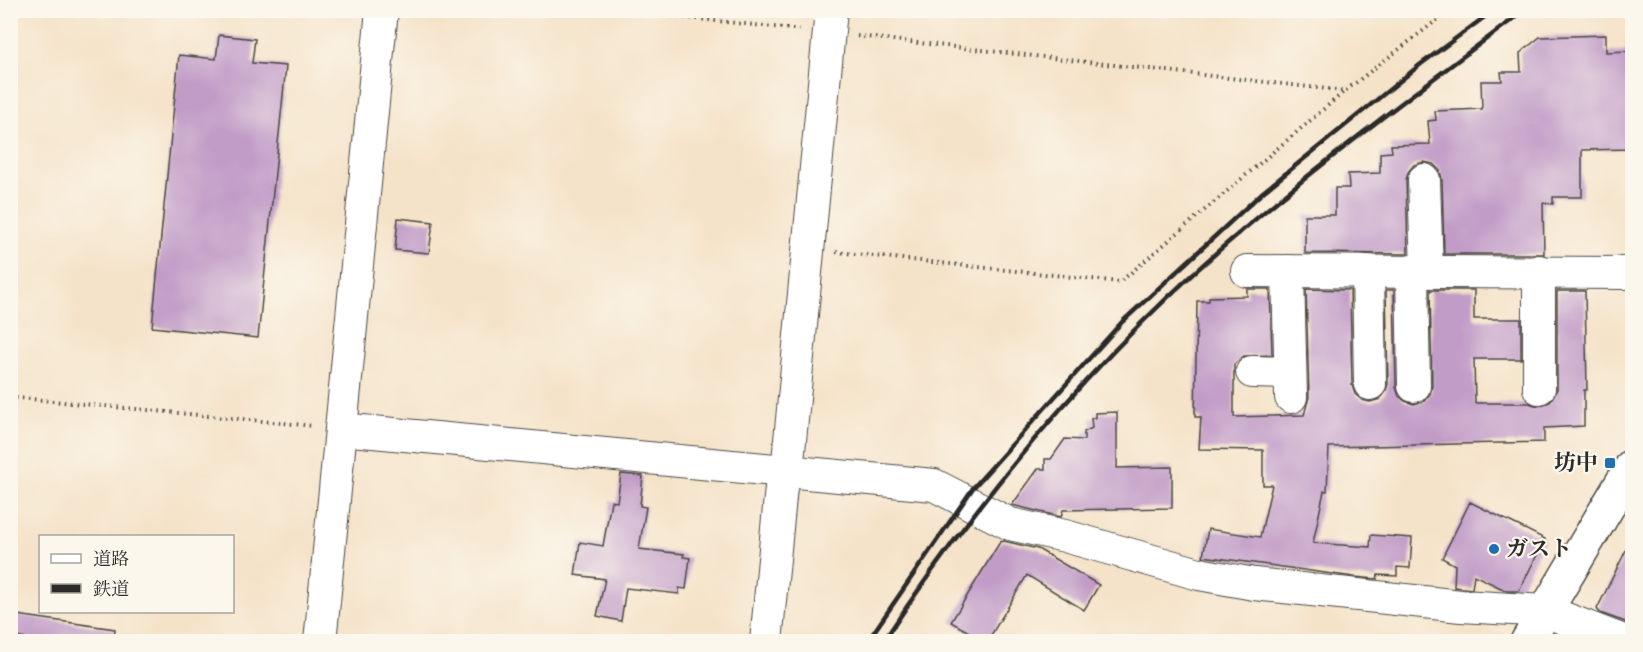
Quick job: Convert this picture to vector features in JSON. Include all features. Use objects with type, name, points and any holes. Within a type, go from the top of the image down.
[{"type":"highway","points":[[1527,642],[1632,466]]},
{"type":"street","points":[[320,642],[382,10]]},
{"type":"street","points":[[766,642],[781,487],[787,472],[830,21]]},
{"type":"street","points":[[1414,386],[1420,271],[1419,193]]},
{"type":"street","points":[[1247,271],[1632,273]]},
{"type":"street","points":[[1252,372],[1290,385],[1288,271]]},
{"type":"street","points":[[1368,271],[1370,384]]},
{"type":"street","points":[[1539,271],[1539,388]]},
{"type":"street","points":[[341,429],[934,485],[1010,524],[1065,536],[1200,574],[1254,584],[1461,606],[1545,611],[1626,642]]},
{"type":"path","points":[[613,10],[830,21],[1345,91]]},
{"type":"path","points":[[808,249],[1120,282],[1345,91],[1450,10]]},
{"type":"path","points":[[10,397],[341,429]]},
{"type":"building","points":[[219,35],[255,39],[252,63],[286,66],[258,338],[152,327],[179,55],[216,59]]},
{"type":"building","points":[[1606,35],[1606,52],[1632,51],[1632,149],[1582,150],[1582,197],[1553,197],[1553,204],[1543,203],[1544,254],[1444,254],[1442,179],[1440,171],[1433,164],[1424,162],[1414,165],[1408,172],[1406,180],[1408,254],[1305,253],[1305,215],[1335,215],[1335,188],[1349,188],[1348,174],[1380,173],[1380,153],[1392,152],[1391,145],[1430,144],[1428,121],[1436,120],[1435,111],[1482,109],[1481,81],[1502,81],[1501,72],[1521,72],[1520,53],[1540,37]]},
{"type":"building","points":[[398,218],[433,222],[429,253],[395,250]]},
{"type":"building","points":[[1247,289],[1270,289],[1272,355],[1244,356],[1234,364],[1234,417],[1304,415],[1309,397],[1306,289],[1350,290],[1352,385],[1355,394],[1362,400],[1370,402],[1380,399],[1388,384],[1386,290],[1394,290],[1396,387],[1399,396],[1414,404],[1424,401],[1430,394],[1432,386],[1430,290],[1474,290],[1474,319],[1521,319],[1521,359],[1474,359],[1475,403],[1529,403],[1538,406],[1550,402],[1557,389],[1557,291],[1585,291],[1587,390],[1584,390],[1584,426],[1544,428],[1544,442],[1329,447],[1327,491],[1324,491],[1313,543],[1370,547],[1371,535],[1412,538],[1410,568],[1397,567],[1397,576],[1378,575],[1377,579],[1354,577],[1203,556],[1208,529],[1260,537],[1272,485],[1263,485],[1263,450],[1199,449],[1201,417],[1195,417],[1197,301],[1209,301],[1209,297],[1247,296]]},
{"type":"building","points":[[1117,412],[1117,468],[1172,467],[1172,508],[1063,510],[1061,517],[1012,505],[1038,469],[1045,469],[1045,459],[1051,459],[1065,439],[1084,440],[1084,432],[1092,428],[1091,418],[1095,418],[1095,413]]},
{"type":"building","points":[[621,474],[643,476],[640,506],[646,507],[639,549],[684,554],[683,557],[690,558],[686,589],[679,588],[679,594],[626,588],[621,621],[597,616],[605,579],[575,575],[580,542],[603,546],[611,501],[617,502]]},
{"type":"building","name":"ガスト","points":[[1470,502],[1545,539],[1519,591],[1507,591],[1474,575],[1472,589],[1454,587],[1455,565],[1442,558]]},
{"type":"building","points":[[1632,538],[1631,624],[1600,613],[1597,609]]},
{"type":"building","points":[[1000,542],[1038,549],[1099,585],[1084,610],[1027,575],[987,642],[951,622]]},
{"type":"building","points":[[10,614],[115,629],[114,642],[42,642],[10,636]]},
{"type":"railway","points":[[867,642],[973,488],[1122,322],[1263,192],[1421,64],[1494,10]]},
{"type":"railway","points":[[883,642],[960,533],[1001,480],[1087,379],[1133,331],[1231,240],[1303,180],[1525,10]]},
{"type":"place","name":"坊中","points":[[1610,463]]},
{"type":"place","name":"ガスト","points":[[1494,549]]}]
